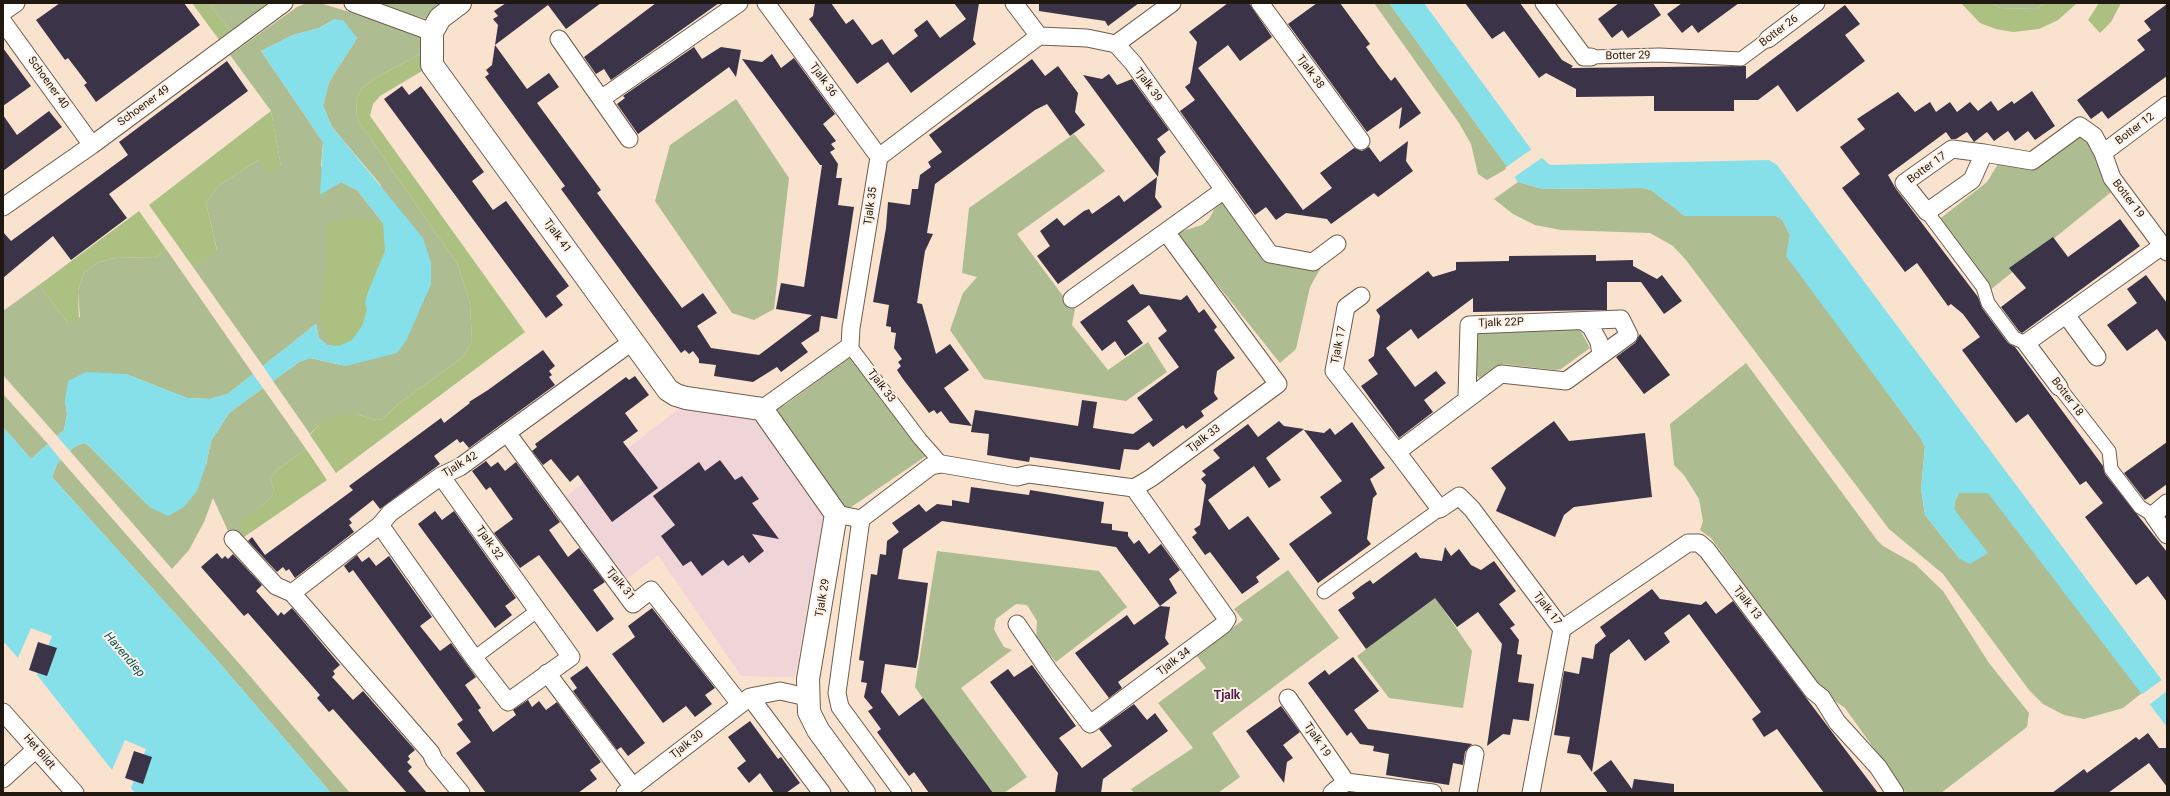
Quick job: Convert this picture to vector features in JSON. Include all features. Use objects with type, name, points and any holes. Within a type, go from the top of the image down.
[{"type":"street","points":[[3,12],[16,3]]},
{"type":"street","name":"Schoener 49","points":[[3,207],[92,145],[284,3]]},
{"type":"street","points":[[353,3],[432,32],[440,18],[460,3]]},
{"type":"street","points":[[601,99],[739,3]]},
{"type":"street","name":"Tjalk 36","points":[[766,3],[879,157]]},
{"type":"street","points":[[1014,3],[1039,36]]},
{"type":"street","points":[[879,157],[1039,36],[1087,38],[1116,44],[1172,3]]},
{"type":"street","name":"Tjalk 38","points":[[1260,3],[1361,141]]},
{"type":"street","name":"Botter 29","points":[[1544,3],[1584,57],[1659,55],[1741,59]]},
{"type":"street","name":"Botter 26","points":[[1741,59],[1816,3]]},
{"type":"street","name":"Schoener 40","points":[[3,22],[92,145]]},
{"type":"street","name":"Tjalk 41","points":[[432,32],[432,65],[668,390],[676,395],[762,410]]},
{"type":"street","points":[[559,39],[629,139]]},
{"type":"street","name":"Tjalk 39","points":[[1116,44],[1132,63],[1270,254],[1313,262],[1337,244]]},
{"type":"street","name":"Botter 12","points":[[2103,153],[2135,131],[2167,105]]},
{"type":"street","name":"Botter 19","points":[[2080,126],[2094,136],[2103,153],[2112,178],[2165,249]]},
{"type":"street","name":"Botter 17","points":[[1983,287],[1904,183],[1952,149],[1984,152],[2032,161],[2080,126]]},
{"type":"street","points":[[1927,212],[1972,180],[1984,152]]},
{"type":"street","name":"Tjalk 35","points":[[850,346],[851,328],[879,157]]},
{"type":"street","points":[[1072,299],[1224,190]]},
{"type":"street","name":"Tjalk 33","points":[[1134,488],[1151,478],[1278,384],[1166,232]]},
{"type":"street","points":[[2026,343],[2165,249]]},
{"type":"street","name":"Botter 18","points":[[1983,287],[1988,303],[2014,338],[2026,343],[2058,387],[2109,451],[2111,469],[2140,507],[2153,515]]},
{"type":"street","name":"Tjalk 17","points":[[1361,296],[1346,307],[1334,371],[1398,452],[1440,509]]},
{"type":"street","points":[[2066,315],[2097,357]]},
{"type":"street","name":"Tjalk 22P","points":[[1398,452],[1467,398],[1502,374],[1566,381],[1629,335],[1621,319],[1469,325],[1467,398]]},
{"type":"street","points":[[1583,321],[1591,327],[1602,354]]},
{"type":"street","name":"Tjalk 42","points":[[292,593],[380,525],[390,513],[441,476],[460,467],[633,341]]},
{"type":"street","points":[[850,346],[762,410],[836,514],[861,519]]},
{"type":"street","name":"Tjalk 33","points":[[850,346],[920,440],[942,464]]},
{"type":"street","name":"Tjalk 31","points":[[507,433],[633,604],[651,590],[745,701]]},
{"type":"street","points":[[903,793],[840,707],[838,693],[861,519],[931,466],[942,464],[1017,477],[1029,474],[1134,488]]},
{"type":"street","name":"Tjalk 32","points":[[380,525],[474,658],[508,702],[571,657],[441,476]]},
{"type":"street","name":"Tjalk 34","points":[[1017,624],[1049,671],[1090,724],[1223,625],[1227,619],[1134,488]]},
{"type":"street","name":"Tjalk 17","points":[[1324,592],[1460,496],[1472,509],[1562,629],[1531,793]]},
{"type":"street","points":[[2167,503],[2153,515],[2167,535]]},
{"type":"street","name":"Tjalk 29","points":[[836,514],[808,679],[807,696],[809,712],[818,730],[864,793]]},
{"type":"street","points":[[233,539],[276,586],[292,593],[431,753],[434,760],[461,793]]},
{"type":"street","name":"Tjalk 13","points":[[1562,629],[1688,543],[1699,544],[1707,550],[1812,690],[1822,698],[1837,722],[1878,767],[1895,793]]},
{"type":"street","points":[[474,658],[537,611]]},
{"type":"street","points":[[547,673],[629,790]]},
{"type":"street","name":"Tjalk 30","points":[[629,790],[745,701],[780,691],[807,696]]},
{"type":"street","name":"Tjalk 19","points":[[1288,698],[1346,782]]},
{"type":"street","points":[[745,701],[818,792]]},
{"type":"street","name":"Het Bildt","points":[[3,712],[75,793]]},
{"type":"street","points":[[3,779],[36,749]]},
{"type":"street","points":[[1468,793],[1475,754]]},
{"type":"street","points":[[1332,793],[1346,782],[1433,793]]},
{"type":"shaded area","points":[[681,407],[755,419],[824,514],[795,677],[741,676],[658,555],[627,579],[565,497]]},
{"type":"green space","points":[[192,3],[209,3],[232,33],[220,41]]},
{"type":"green space","points":[[209,3],[272,3],[232,33]]},
{"type":"green space","points":[[307,3],[320,3],[431,37],[430,49],[377,77],[362,88],[356,101],[357,119],[458,265],[470,304],[472,342],[463,357],[397,405],[383,419],[376,420],[356,414],[319,425],[310,434],[273,381],[299,362],[310,358],[346,366],[425,296],[431,284],[380,184],[332,127],[323,106],[329,82],[357,38],[335,19],[319,28],[293,35],[261,51],[323,142],[321,166],[334,186],[341,182],[357,190],[383,223],[339,346],[327,345],[319,338],[316,324],[263,366],[193,267],[217,250],[206,203],[218,186],[258,160],[281,166],[271,111],[230,55],[297,7]]},
{"type":"green space","points":[[371,3],[462,3],[437,22]]},
{"type":"green space","points":[[1374,3],[1389,3],[1508,168],[1487,180],[1478,174],[1471,144],[1459,123]]},
{"type":"green space","points":[[1961,3],[1992,3],[2000,8],[2036,9],[2045,3],[2077,3],[2058,20],[2039,29],[2013,32],[1996,29],[1980,23]]},
{"type":"green space","points":[[1992,3],[2045,3],[2036,9],[2000,8]]},
{"type":"green space","points":[[2099,3],[2121,3],[2111,22],[2100,33],[2088,20]]},
{"type":"green space","points":[[430,49],[432,65],[380,96],[373,104],[370,116],[525,332],[336,473],[310,435],[319,425],[339,413],[356,414],[376,420],[383,419],[397,405],[463,357],[472,342],[470,304],[458,265],[357,119],[356,101],[362,88],[377,77]]},
{"type":"green space","points":[[736,99],[789,178],[774,309],[754,320],[732,313],[655,201],[670,145]]},
{"type":"green space","points":[[271,111],[281,166],[269,174],[258,160],[218,186],[206,203],[217,251],[193,267],[149,205]]},
{"type":"green space","points":[[2075,133],[2091,143],[2115,189],[1984,295],[1932,225],[1987,182],[1998,164],[2040,160]]},
{"type":"green space","points":[[1074,134],[1105,171],[1017,234],[1063,296],[1067,293],[1075,309],[1072,325],[1108,370],[1148,342],[1167,372],[1126,401],[984,379],[950,330],[963,293],[977,277],[962,273],[969,208]]},
{"type":"green space","points":[[1518,182],[1543,189],[1643,188],[1651,190],[1685,216],[1776,216],[1782,219],[1790,235],[1787,256],[1920,437],[1925,447],[1921,489],[1925,515],[1960,559],[1962,522],[1954,509],[1955,501],[1959,493],[1988,492],[2142,693],[2123,708],[2084,719],[2064,715],[2043,704],[2029,690],[1943,574],[1889,529],[1686,260],[1673,246],[1650,233],[1561,230],[1535,225],[1513,214],[1494,199]]},
{"type":"green space","points":[[1226,200],[1271,255],[1327,257],[1310,287],[1296,349],[1280,363],[1176,233],[1202,225],[1209,219],[1216,206]]},
{"type":"green space","points":[[139,211],[166,249],[155,258],[117,257],[97,263],[84,273],[78,291],[79,323],[68,323],[39,285]]},
{"type":"green space","points":[[360,216],[390,225],[392,320],[332,352],[328,338],[320,324],[321,297],[326,265],[327,223]]},
{"type":"green space","points":[[166,249],[253,374],[228,394],[210,399],[187,398],[126,374],[65,400],[67,414],[64,430],[57,436],[3,375],[3,311],[39,285],[68,323],[80,317],[78,291],[84,273],[97,263],[117,257],[155,258]]},
{"type":"green space","points":[[1579,328],[1590,348],[1561,369],[1555,370],[1503,364],[1481,379],[1477,376],[1474,369],[1477,330]]},
{"type":"green space","points":[[857,352],[929,454],[844,512],[763,406],[785,405]]},
{"type":"green space","points":[[1746,363],[1877,540],[1883,546],[1915,564],[1943,591],[1989,663],[2029,713],[2027,727],[1941,793],[1906,793],[1845,708],[1825,694],[1711,538],[1700,530],[1703,521],[1699,499],[1684,475],[1674,465],[1670,424]]},
{"type":"green space","points":[[263,388],[306,449],[278,469],[270,478],[274,491],[270,499],[241,521],[244,537],[234,544],[213,498],[204,522],[189,550],[172,569],[70,451],[74,447],[84,443],[89,446],[151,508],[206,465],[211,441],[229,413]]},
{"type":"green space","points":[[3,394],[48,444],[31,459],[3,427]]},
{"type":"green space","points":[[306,449],[327,480],[244,537],[240,521],[270,499],[274,491],[270,478],[278,469]]},
{"type":"green space","points":[[61,460],[350,793],[331,793],[216,659],[52,477],[57,464]]},
{"type":"green space","points":[[937,551],[1099,571],[1127,607],[1056,662],[1036,639],[1037,621],[1027,605],[1016,604],[996,619],[994,629],[997,635],[1004,647],[1012,650],[961,688],[1027,777],[1004,793],[990,793],[915,687]]},
{"type":"green space","points":[[1288,570],[1339,638],[1212,733],[1240,777],[1218,793],[1134,793],[1131,789],[1193,748],[1158,703],[1206,668],[1196,655],[1243,620],[1234,609]]},
{"type":"green space","points":[[1435,597],[1472,651],[1463,708],[1389,698],[1357,656]]},
{"type":"water","points":[[1389,3],[1424,3],[1531,149],[1550,165],[1769,160],[1777,165],[2167,687],[2167,727],[1988,493],[1959,493],[1955,501],[1954,509],[1988,553],[1970,564],[1960,559],[1925,515],[1921,489],[1925,447],[1920,437],[1786,256],[1790,235],[1782,219],[1776,216],[1685,216],[1651,190],[1643,188],[1543,189],[1518,182]]},
{"type":"water","points":[[335,19],[344,21],[357,38],[329,82],[323,106],[332,127],[423,238],[431,263],[431,284],[407,339],[397,353],[346,366],[310,358],[299,362],[273,381],[263,366],[316,324],[319,338],[327,345],[339,346],[352,340],[362,326],[367,310],[365,303],[368,292],[385,251],[383,223],[357,190],[341,182],[320,195],[323,142],[261,51],[293,35],[319,28]]},
{"type":"water","points":[[86,372],[126,374],[187,398],[210,399],[228,394],[253,374],[263,388],[229,413],[211,441],[206,465],[197,491],[184,507],[168,516],[151,508],[89,446],[84,443],[74,447],[70,451],[57,436],[64,430],[67,414],[65,400],[68,381]]},
{"type":"water","name":"Havendiep","points":[[3,427],[31,459],[48,444],[61,460],[57,464],[52,477],[216,659],[331,793],[135,793],[131,788],[146,749],[125,740],[112,770],[37,675],[52,636],[31,628],[18,658],[3,641]]},
{"type":"pier","points":[[1533,148],[1543,157],[1513,178],[1505,168]]},
{"type":"pier","points":[[2163,679],[2167,684],[2167,691],[2149,705],[2141,695]]},
{"type":"building","points":[[60,3],[184,3],[200,25],[96,102],[84,85],[87,83],[68,58],[65,60],[36,20]]},
{"type":"building","points":[[506,3],[601,3],[566,29],[548,5],[495,45],[498,25],[493,19],[498,16],[494,11]]},
{"type":"building","points":[[656,3],[719,3],[611,80],[604,69],[596,74],[584,57]]},
{"type":"building","points":[[815,3],[831,3],[846,24],[853,19],[872,45],[882,39],[893,55],[918,36],[914,30],[927,20],[940,38],[966,19],[954,3],[979,3],[973,40],[976,44],[911,93],[888,62],[857,84],[809,19],[813,16]]},
{"type":"building","points":[[1039,3],[1139,3],[1108,26],[1105,21],[1039,11]]},
{"type":"building","points":[[1228,3],[1249,3],[1272,37],[1240,61],[1228,45],[1198,68],[1303,210],[1332,188],[1320,173],[1354,148],[1362,151],[1369,147],[1380,162],[1408,141],[1406,161],[1413,171],[1378,197],[1374,193],[1331,224],[1327,219],[1286,213],[1276,220],[1266,207],[1255,215],[1180,111],[1195,100],[1185,87],[1190,83],[1197,42],[1189,32]]},
{"type":"building","points":[[1317,3],[1340,3],[1370,44],[1366,47],[1378,64],[1391,81],[1395,77],[1421,113],[1399,129],[1402,107],[1367,132],[1288,24]]},
{"type":"building","points":[[1465,3],[1520,3],[1562,60],[1573,66],[1571,68],[1746,66],[1746,79],[1845,5],[1860,24],[1845,35],[1865,61],[1797,112],[1778,85],[1758,100],[1734,100],[1734,111],[1654,111],[1654,96],[1576,97],[1576,89],[1546,73],[1539,78],[1504,31],[1492,39]]},
{"type":"building","points":[[1619,3],[1653,3],[1661,15],[1628,38],[1622,30],[1612,38],[1598,19]]},
{"type":"building","points":[[1682,3],[1739,3],[1698,33],[1692,25],[1682,33],[1667,14]]},
{"type":"building","points":[[2167,4],[2167,76],[2108,119],[2102,111],[2091,119],[2077,100],[2145,50],[2137,40],[2151,30],[2144,21]]},
{"type":"building","points":[[495,45],[527,89],[549,73],[559,87],[537,103],[601,190],[597,193],[682,308],[703,293],[717,313],[697,326],[711,348],[759,355],[812,315],[776,309],[781,283],[804,287],[822,165],[820,165],[742,59],[762,62],[772,54],[781,68],[794,58],[835,114],[823,124],[836,141],[831,144],[835,149],[830,152],[838,164],[836,178],[842,178],[838,205],[854,207],[837,319],[821,316],[819,331],[801,343],[808,352],[781,372],[777,367],[753,382],[714,376],[716,365],[699,363],[699,359],[693,351],[689,354],[685,350],[681,353],[561,189],[565,186],[485,77],[489,74],[486,70],[492,65]]},
{"type":"building","points":[[694,47],[702,59],[721,47],[741,50],[736,77],[729,67],[638,134],[617,104],[625,98],[623,96]]},
{"type":"building","points":[[3,48],[31,86],[3,106]]},
{"type":"building","points":[[1032,59],[1045,76],[1058,66],[1078,93],[1075,112],[1085,125],[1070,136],[1047,104],[1035,110],[935,184],[927,233],[933,234],[925,251],[917,303],[922,304],[936,354],[950,344],[969,370],[944,388],[972,426],[950,423],[941,411],[937,414],[934,410],[929,413],[897,370],[901,366],[898,362],[902,359],[894,348],[896,333],[891,332],[891,327],[886,326],[889,305],[873,302],[886,228],[888,202],[910,205],[912,189],[918,189],[920,175],[931,167],[928,162],[942,152],[929,135]]},
{"type":"building","points":[[227,61],[248,91],[109,194],[127,218],[71,260],[53,236],[3,278],[3,232],[11,241],[128,155],[119,142]]},
{"type":"building","points":[[1109,74],[1117,85],[1132,79],[1169,130],[1157,139],[1166,152],[1160,157],[1158,177],[1083,75],[1102,79]]},
{"type":"building","points":[[402,86],[409,95],[421,86],[484,172],[472,181],[493,210],[506,201],[569,286],[556,296],[563,305],[546,318],[384,99]]},
{"type":"building","points":[[2032,91],[2055,126],[2035,140],[2028,131],[2015,141],[2008,131],[1994,141],[1987,132],[1974,142],[1967,132],[1956,139],[1951,139],[1946,132],[1888,175],[1896,189],[1978,297],[1982,308],[2008,343],[2015,347],[2103,466],[2105,474],[2167,552],[2167,602],[2148,576],[2136,585],[2085,517],[2103,503],[2086,481],[2080,485],[2028,414],[2016,423],[1962,350],[1980,337],[1963,314],[1951,304],[1948,306],[1917,263],[1905,272],[1842,188],[1860,174],[1840,147],[1865,129],[1857,119],[1898,92],[1915,112],[1930,102],[1936,112],[1950,102],[1957,112],[1970,102],[1978,111],[1991,101],[1998,111],[2012,101],[2014,104]]},
{"type":"building","points":[[49,111],[62,127],[3,171],[3,115],[17,135]]},
{"type":"building","points":[[1157,177],[1155,197],[1162,207],[1058,284],[1037,256],[1050,246],[1040,231],[1057,218],[1064,226],[1084,211],[1089,209],[1092,214],[1119,195],[1124,202]]},
{"type":"building","points":[[2120,219],[2140,246],[2022,333],[2019,331],[2001,307],[2026,288],[2009,268],[2053,237],[2068,257]]},
{"type":"building","points":[[1596,255],[1596,261],[1633,260],[1633,266],[1657,279],[1662,275],[1682,301],[1664,314],[1641,282],[1607,282],[1607,310],[1473,312],[1473,298],[1418,339],[1411,329],[1386,348],[1415,387],[1436,371],[1446,383],[1424,400],[1433,412],[1399,438],[1361,386],[1378,374],[1368,360],[1374,356],[1380,316],[1376,310],[1428,271],[1433,277],[1456,270],[1456,262],[1509,261],[1509,256]]},
{"type":"building","points":[[2146,275],[2167,303],[2167,343],[2157,329],[2127,351],[2107,325],[2137,303],[2127,289]]},
{"type":"building","points":[[1133,284],[1140,294],[1181,300],[1187,295],[1199,313],[1204,309],[1217,327],[1214,330],[1235,358],[1217,371],[1214,393],[1218,399],[1201,411],[1204,416],[1186,429],[1183,425],[1153,447],[1149,442],[1138,450],[1124,449],[1120,470],[1030,457],[1029,462],[987,455],[989,434],[971,432],[975,410],[1078,426],[1082,400],[1097,402],[1093,428],[1133,434],[1153,420],[1137,398],[1179,367],[1158,338],[1167,331],[1149,305],[1127,321],[1143,343],[1125,356],[1115,341],[1102,351],[1080,322]]},
{"type":"building","points":[[1640,334],[1670,375],[1644,394],[1616,357],[1635,343]]},
{"type":"building","points":[[543,350],[555,366],[549,371],[552,375],[549,377],[555,385],[469,448],[463,441],[460,443],[457,439],[434,456],[440,464],[380,509],[373,500],[349,519],[352,523],[349,525],[354,532],[295,578],[289,569],[286,571],[283,567],[277,572],[248,541],[252,537],[265,555],[353,490],[349,486],[441,418],[444,423],[470,403],[469,402]]},
{"type":"building","points":[[635,376],[649,395],[625,413],[638,431],[623,442],[658,488],[612,522],[578,475],[570,482],[551,459],[543,465],[532,451],[537,447],[535,444],[626,377],[629,380]]},
{"type":"building","points":[[1279,421],[1284,426],[1304,429],[1266,458],[1281,480],[1269,488],[1254,466],[1208,500],[1229,530],[1248,516],[1280,559],[1256,577],[1259,582],[1242,594],[1210,552],[1205,555],[1192,537],[1197,533],[1194,529],[1200,525],[1206,485],[1201,479],[1206,475],[1202,471],[1220,458],[1213,450],[1248,424],[1258,437]]},
{"type":"building","points":[[1554,421],[1569,441],[1645,433],[1652,497],[1574,507],[1564,515],[1555,537],[1496,511],[1506,488],[1491,468]]},
{"type":"building","points":[[1352,422],[1385,468],[1370,479],[1377,494],[1373,498],[1367,539],[1371,544],[1318,583],[1289,544],[1332,513],[1320,497],[1342,481],[1304,430],[1324,433],[1330,428],[1335,435]]},
{"type":"building","points":[[2167,442],[2167,484],[2145,500],[2124,473]]},
{"type":"building","points":[[720,460],[735,480],[742,476],[759,499],[752,503],[779,539],[752,534],[764,551],[749,563],[743,555],[728,566],[723,560],[702,576],[691,561],[683,566],[661,536],[675,525],[653,496],[699,462],[705,471]]},
{"type":"building","points":[[486,461],[491,467],[498,462],[505,471],[516,462],[560,522],[549,530],[568,557],[579,548],[605,582],[593,590],[614,619],[597,632],[539,555],[520,568],[494,533],[513,519],[490,487],[486,490],[472,471]]},
{"type":"building","points":[[971,487],[1029,495],[1030,490],[1104,502],[1101,523],[1112,524],[1112,530],[1128,532],[1128,536],[1134,544],[1139,540],[1149,554],[1161,544],[1180,570],[1169,579],[1177,593],[1160,606],[1116,547],[942,521],[903,549],[898,579],[928,583],[918,657],[916,668],[885,664],[881,692],[899,716],[923,698],[993,793],[929,793],[914,772],[909,776],[877,732],[881,729],[868,711],[873,708],[864,697],[867,683],[861,682],[864,661],[859,660],[871,574],[877,575],[880,554],[886,555],[887,541],[899,532],[892,523],[919,504],[926,512],[937,504],[952,506],[952,500],[969,503]]},
{"type":"building","points":[[435,511],[442,520],[454,511],[516,598],[505,606],[512,615],[495,628],[418,524]]},
{"type":"building","points":[[1445,547],[1451,556],[1459,549],[1471,565],[1481,570],[1494,561],[1516,591],[1499,604],[1515,625],[1510,628],[1519,640],[1517,654],[1522,655],[1518,682],[1534,684],[1529,721],[1513,719],[1510,735],[1503,734],[1487,746],[1502,644],[1478,612],[1457,627],[1435,598],[1366,649],[1338,610],[1355,598],[1352,593],[1361,586],[1370,580],[1373,584],[1416,552],[1420,558],[1442,561]]},
{"type":"building","points":[[217,553],[222,559],[225,556],[228,559],[233,554],[262,585],[256,591],[278,616],[281,612],[284,615],[292,608],[340,665],[333,671],[335,674],[332,677],[353,700],[363,691],[415,750],[408,756],[410,759],[407,762],[412,767],[408,771],[427,793],[407,793],[333,709],[329,712],[317,698],[320,695],[248,613],[244,616],[201,567]]},
{"type":"building","points":[[357,555],[362,562],[369,557],[376,566],[389,556],[432,617],[420,626],[440,651],[451,643],[476,677],[465,685],[481,708],[478,710],[493,732],[516,715],[513,710],[528,700],[532,707],[539,701],[546,710],[557,702],[601,762],[590,770],[597,779],[578,793],[486,793],[456,753],[471,742],[457,724],[463,720],[353,570],[349,573],[344,566]]},
{"type":"building","points":[[1652,589],[1660,599],[1701,605],[1706,601],[1716,614],[1733,601],[1878,793],[1824,793],[1777,729],[1764,737],[1752,719],[1761,712],[1689,614],[1664,633],[1670,642],[1645,661],[1629,639],[1610,654],[1592,772],[1580,755],[1567,753],[1570,737],[1554,735],[1564,671],[1579,674],[1582,657],[1593,659],[1595,645],[1606,636],[1600,627]]},
{"type":"building","points":[[1160,606],[1170,607],[1165,638],[1169,644],[1118,682],[1122,688],[1109,698],[1075,653],[1127,615],[1134,625]]},
{"type":"building","points":[[652,608],[715,688],[705,695],[712,704],[695,717],[686,706],[663,723],[612,654],[635,637],[628,626]]},
{"type":"building","points":[[38,642],[57,648],[47,676],[29,670]]},
{"type":"building","points":[[1353,657],[1379,691],[1354,710],[1368,729],[1472,744],[1465,752],[1463,765],[1453,763],[1449,785],[1386,775],[1389,754],[1373,751],[1374,746],[1360,744],[1351,732],[1347,736],[1308,683],[1325,670],[1329,675]]},
{"type":"building","points":[[1032,665],[1076,726],[1059,738],[1082,768],[1112,746],[1099,729],[1134,704],[1147,720],[1155,713],[1168,731],[1103,779],[1101,793],[1055,793],[1058,773],[990,682],[1008,669],[1014,677]]},
{"type":"building","points":[[587,666],[645,743],[628,756],[621,747],[617,750],[573,691],[577,688],[570,678]]},
{"type":"building","points":[[1281,706],[1300,732],[1283,745],[1293,758],[1287,762],[1284,783],[1246,731]]},
{"type":"building","points":[[750,721],[778,759],[781,757],[800,783],[786,793],[774,793],[760,773],[749,783],[737,768],[746,761],[728,737]]},
{"type":"building","points":[[2148,733],[2159,748],[2167,748],[2167,787],[2149,763],[2108,793],[2052,793],[2084,769],[2087,773],[2136,737],[2139,740]]},
{"type":"building","points":[[134,751],[152,757],[143,784],[125,778]]},
{"type":"building","points":[[1611,760],[1632,789],[1634,779],[1674,784],[1674,793],[1608,793],[1593,773]]},
{"type":"district","name":"Tjalk","points":[[1227,696]]}]
